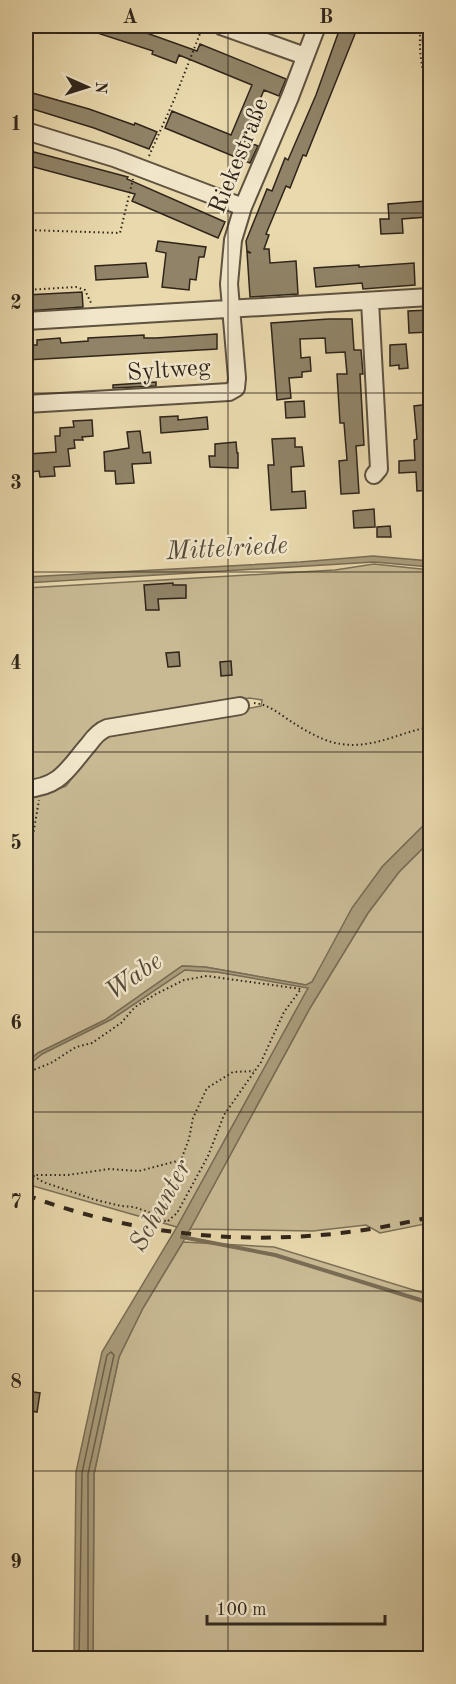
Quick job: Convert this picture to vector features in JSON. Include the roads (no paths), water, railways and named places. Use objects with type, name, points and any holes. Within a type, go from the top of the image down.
[{"type":"street","points":[[221,26],[305,56]]},
{"type":"street","name":"Riekestraße","points":[[231,309],[229,284],[231,251],[243,207],[290,97],[317,26]]},
{"type":"street","points":[[26,131],[143,169],[243,207]]},
{"type":"street","points":[[26,321],[430,297]]},
{"type":"street","points":[[370,301],[379,469],[374,475]]},
{"type":"street","name":"Syltweg","points":[[26,404],[233,391],[236,388],[237,378],[231,309]]},
{"type":"street","points":[[33,789],[60,779],[101,730],[240,706]]},
{"type":"water","points":[[373,556],[430,561],[430,567],[374,562],[26,583],[26,577]]},
{"type":"water","points":[[430,819],[430,841],[399,872],[368,913],[310,1008],[183,1242],[143,1308],[119,1357],[94,1474],[93,1658],[74,1658],[76,1472],[102,1352],[177,1227],[308,988],[217,972],[185,970],[112,1019],[42,1054],[26,1067],[26,1063],[38,1053],[105,1020],[182,966],[205,967],[306,985],[312,982],[352,908],[382,867]]},
{"type":"waterway","points":[[182,1237],[275,1255],[430,1303]]},
{"type":"railway","points":[[26,1195],[125,1224],[226,1237],[328,1234],[379,1228],[430,1217]]},
{"type":"water label","name":"Mittelriede","points":[[227,549]]},
{"type":"water label","name":"Wabe","points":[[134,977]]},
{"type":"water label","name":"Schunter","points":[[161,1206]]}]
